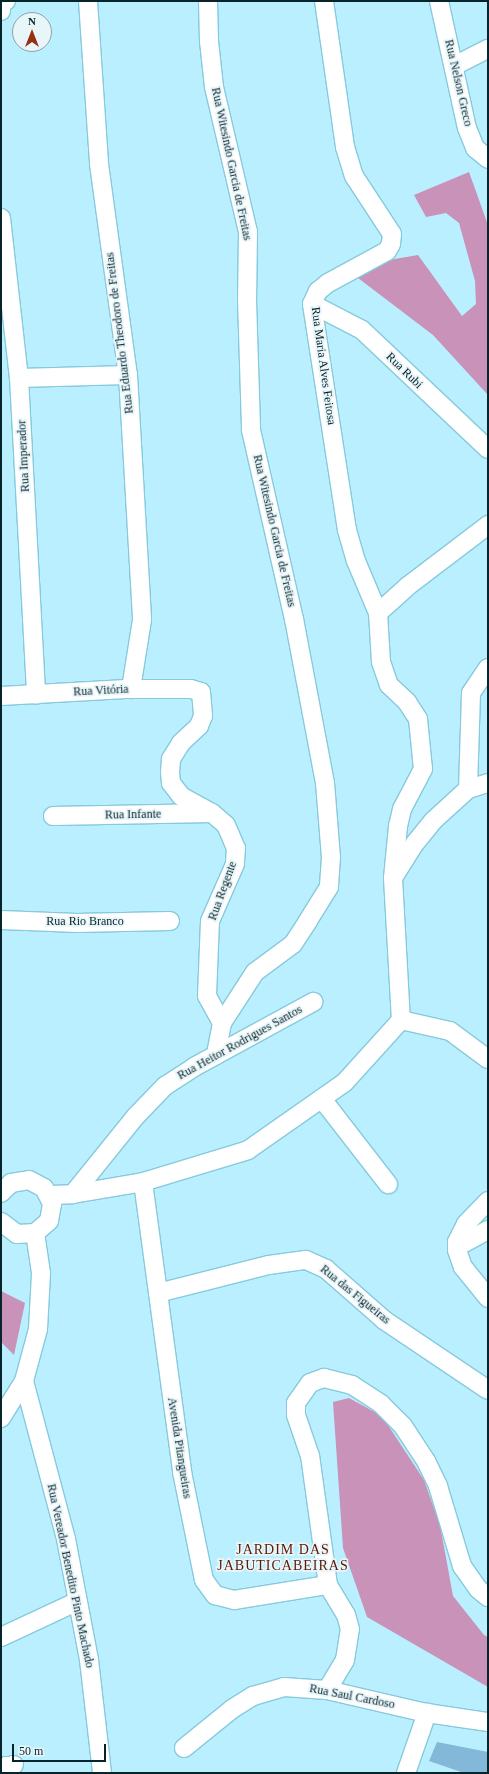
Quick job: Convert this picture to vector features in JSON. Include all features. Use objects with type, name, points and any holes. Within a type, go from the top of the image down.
[{"type":"street","points":[[1,10],[1,2],[6,1]]},
{"type":"street","name":"Rua Eduardo Theodoro de Freitas","points":[[88,1],[99,164],[128,375],[142,620],[131,689]]},
{"type":"street","name":"Rua Witesindo Garcia de Freitas","points":[[208,1],[209,41],[214,87],[248,232],[247,300],[251,430],[294,619],[325,783],[331,857],[329,887],[293,944],[255,972],[222,1023]]},
{"type":"street","name":"Rua Maria Alves Feitosa","points":[[324,1],[345,147],[354,176],[392,234],[392,244],[387,250],[328,283],[318,291],[312,304],[347,530],[356,561],[378,613],[381,662],[389,685],[407,702],[418,719],[423,769],[402,809],[398,826],[393,878]]},
{"type":"street","name":"Rua Nelson Greco","points":[[439,1],[467,128],[475,148],[488,159]]},
{"type":"street","points":[[454,66],[488,49]]},
{"type":"street","name":"Rua Imperador","points":[[1,218],[20,378],[36,694]]},
{"type":"street","name":"Rua Rubi","points":[[312,304],[362,330],[488,449]]},
{"type":"street","points":[[20,378],[128,375]]},
{"type":"street","points":[[378,613],[408,586],[488,525]]},
{"type":"street","points":[[468,789],[471,693],[488,668]]},
{"type":"street","name":"Rua Vitória","points":[[1,696],[131,689],[191,689],[201,692]]},
{"type":"street","name":"Rua Regente","points":[[201,692],[203,716],[199,726],[181,743],[171,759],[170,772],[171,783],[181,796],[212,813],[226,825],[236,848],[235,864],[210,921],[207,996],[222,1023]]},
{"type":"street","points":[[50,1195],[73,1194],[143,1182],[248,1150],[345,1082],[401,1020],[393,878],[415,843],[433,821],[468,789],[488,783]]},
{"type":"street","name":"Rua Infante","points":[[53,816],[212,813]]},
{"type":"street","name":"Rua Rio Branco","points":[[1,920],[77,923],[170,921]]},
{"type":"street","name":"Rua Heitor Rodrigues Santos","points":[[73,1194],[136,1116],[165,1086],[216,1055],[312,1002]]},
{"type":"street","points":[[401,1020],[450,1031],[488,1059]]},
{"type":"street","points":[[216,1055],[222,1023]]},
{"type":"street","points":[[322,1099],[388,1184]]},
{"type":"street","points":[[1,1222],[17,1234],[35,1233],[49,1221],[52,1213],[50,1195],[44,1188],[33,1181],[20,1180],[4,1183]]},
{"type":"street","name":"Avenida Pitangueiras","points":[[143,1182],[182,1472],[204,1580],[215,1595],[234,1600],[328,1585]]},
{"type":"street","points":[[488,1201],[466,1224],[460,1233],[457,1247],[464,1267],[488,1298]]},
{"type":"street","points":[[457,1247],[488,1230]]},
{"type":"street","points":[[1,1418],[24,1381],[38,1329],[41,1274],[35,1233]]},
{"type":"street","name":"Rua das Figueiras","points":[[158,1293],[269,1265],[306,1260],[326,1269],[384,1320],[488,1390]]},
{"type":"street","points":[[327,1690],[345,1660],[350,1629],[346,1615],[328,1585],[310,1456],[298,1427],[296,1403],[310,1383],[324,1378],[352,1385],[381,1404],[403,1426],[426,1461],[450,1518],[462,1566],[478,1589],[488,1597]]},
{"type":"street","name":"Rua Vereador Benedito Pinto Machado","points":[[24,1381],[66,1539],[76,1602],[89,1660],[102,1773]]},
{"type":"street","points":[[1,1637],[76,1602]]},
{"type":"street","name":"Rua Saul Cardoso","points":[[184,1748],[232,1709],[253,1696],[284,1687],[327,1690],[427,1714],[488,1722]]},
{"type":"street","points":[[406,1773],[427,1714]]},
{"type":"shaded area","points":[[469,172],[488,225],[488,395],[433,335],[358,278],[389,260],[418,255],[462,316],[476,304],[475,281],[459,223],[446,213],[426,217],[414,195]]},
{"type":"shaded area","points":[[1,1291],[25,1303],[14,1355],[1,1342]]},
{"type":"shaded area","points":[[349,1398],[382,1416],[424,1480],[440,1525],[453,1596],[484,1635],[488,1637],[488,1687],[367,1617],[343,1548],[333,1402]]},
{"type":"building","points":[[437,1742],[488,1752],[488,1773],[464,1773],[429,1761]]},
{"type":"district","name":"JARDIM DAS JABUTICABEIRAS","points":[[283,1558]]}]
